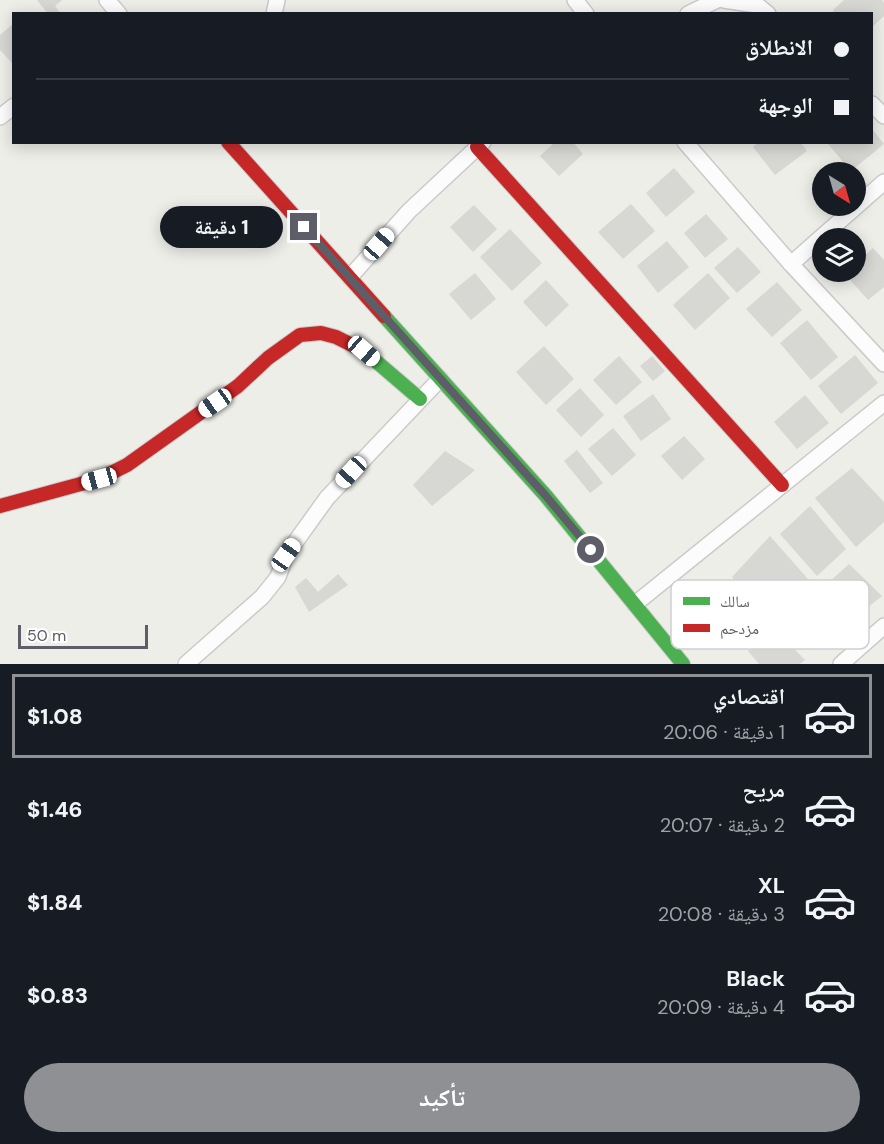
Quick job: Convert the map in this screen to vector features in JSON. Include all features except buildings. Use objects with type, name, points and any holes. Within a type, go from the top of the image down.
[{"type":"street","points":[[107,0],[117,12]]},
{"type":"street","points":[[575,0],[584,12]]},
{"type":"street","points":[[692,12],[717,0]]},
{"type":"street","points":[[724,0],[762,6]]},
{"type":"street","points":[[873,105],[884,116]]},
{"type":"street","points":[[0,117],[12,108]]},
{"type":"street","points":[[230,144],[546,496],[671,648]]},
{"type":"street","points":[[688,144],[791,264],[884,364]]},
{"type":"street","points":[[350,277],[409,211],[480,145],[782,485]]},
{"type":"street","points":[[791,264],[884,182]]},
{"type":"street","points":[[0,506],[99,479],[127,465],[238,386],[268,358],[300,335],[321,333],[336,337],[364,351],[420,399]]},
{"type":"street","points":[[186,664],[262,597],[278,577],[286,555],[327,498],[440,379]]},
{"type":"street","points":[[635,604],[884,403]]},
{"type":"street","points":[[869,639],[884,626]]},
{"type":"street","points":[[672,649],[684,664]]},
{"type":"street","points":[[840,664],[857,649]]},
{"type":"traffic: fast","points":[[384,316],[546,496],[683,664]]},
{"type":"traffic: fast","points":[[354,346],[364,351],[420,399]]},
{"type":"traffic: jam","points":[[230,144],[384,316]]},
{"type":"traffic: jam","points":[[477,147],[782,485]]},
{"type":"traffic: jam","points":[[0,506],[99,479],[127,465],[238,386],[268,358],[300,335],[321,333],[354,346]]},
{"type":"route","points":[[304,227],[546,496],[591,550]]}]
